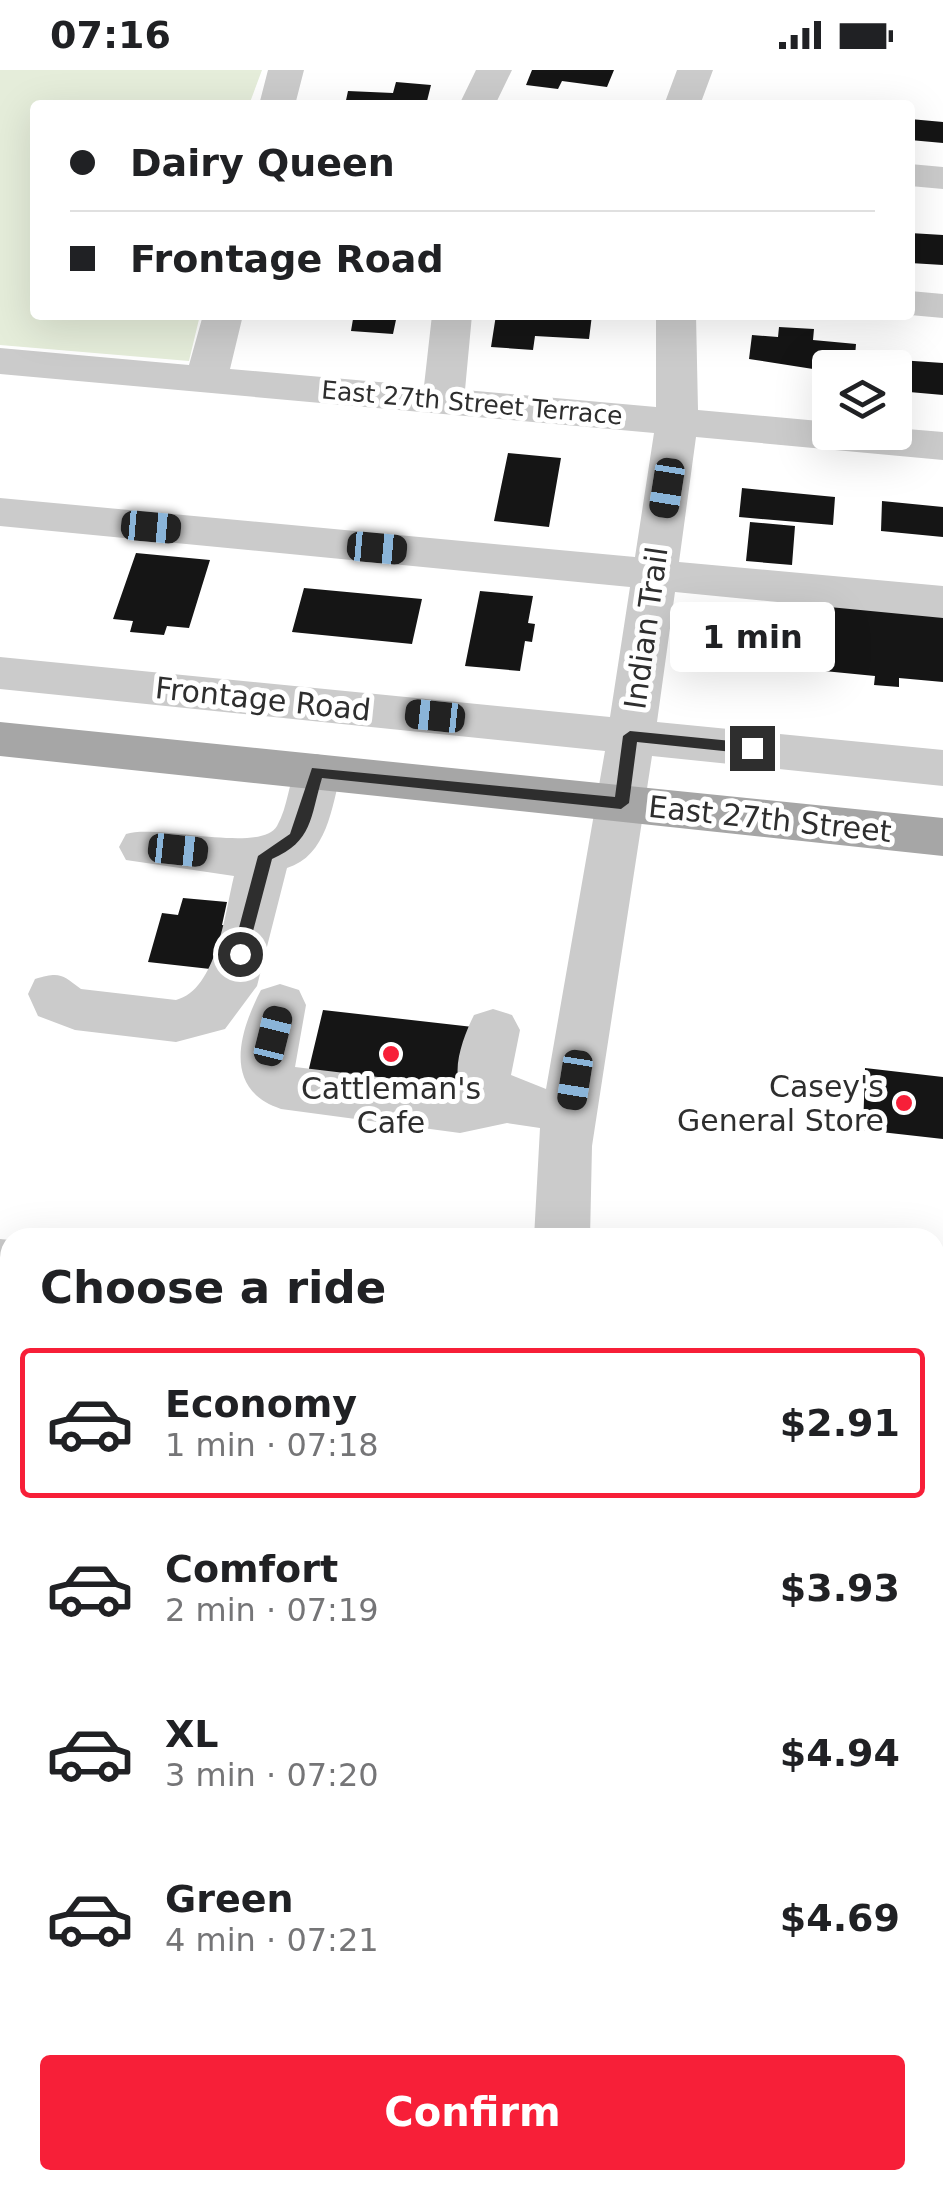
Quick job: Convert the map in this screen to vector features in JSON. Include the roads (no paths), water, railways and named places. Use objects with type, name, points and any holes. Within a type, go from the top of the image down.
[{"type":"main road","name":"East 27th Street","points":[[0,739],[943,837]]},
{"type":"street","points":[[278,100],[286,70]]},
{"type":"street","points":[[479,100],[494,70]]},
{"type":"street","points":[[684,100],[695,70]]},
{"type":"street","points":[[915,176],[943,178]]},
{"type":"street","points":[[915,303],[943,306]]},
{"type":"street","points":[[206,380],[222,320]]},
{"type":"street","points":[[443,401],[451,320]]},
{"type":"street","name":"Indian Trail","points":[[562,1228],[562,1177],[569,1114],[621,803],[676,422],[676,320]]},
{"type":"street","name":"East 27th Street Terrace","points":[[0,361],[943,446]]},
{"type":"street","points":[[0,512],[943,602]]},
{"type":"street","name":"Frontage Road","points":[[0,672],[943,768]]},
{"type":"street","points":[[54,994],[57,1002],[74,1009],[176,1020],[206,1014],[231,986],[283,839],[317,772]]},
{"type":"street","points":[[144,846],[283,839]]},
{"type":"street","points":[[283,839],[312,880]]},
{"type":"street","points":[[280,1005],[266,1066],[268,1075],[281,1087],[460,1110],[506,1101]]},
{"type":"street","points":[[493,1030],[483,1078],[490,1092],[506,1101],[569,1114]]},
{"type":"place","name":"Cattleman's Cafe","points":[[391,1054]]},
{"type":"place","name":"Casey's General Store","points":[[904,1103]]}]
